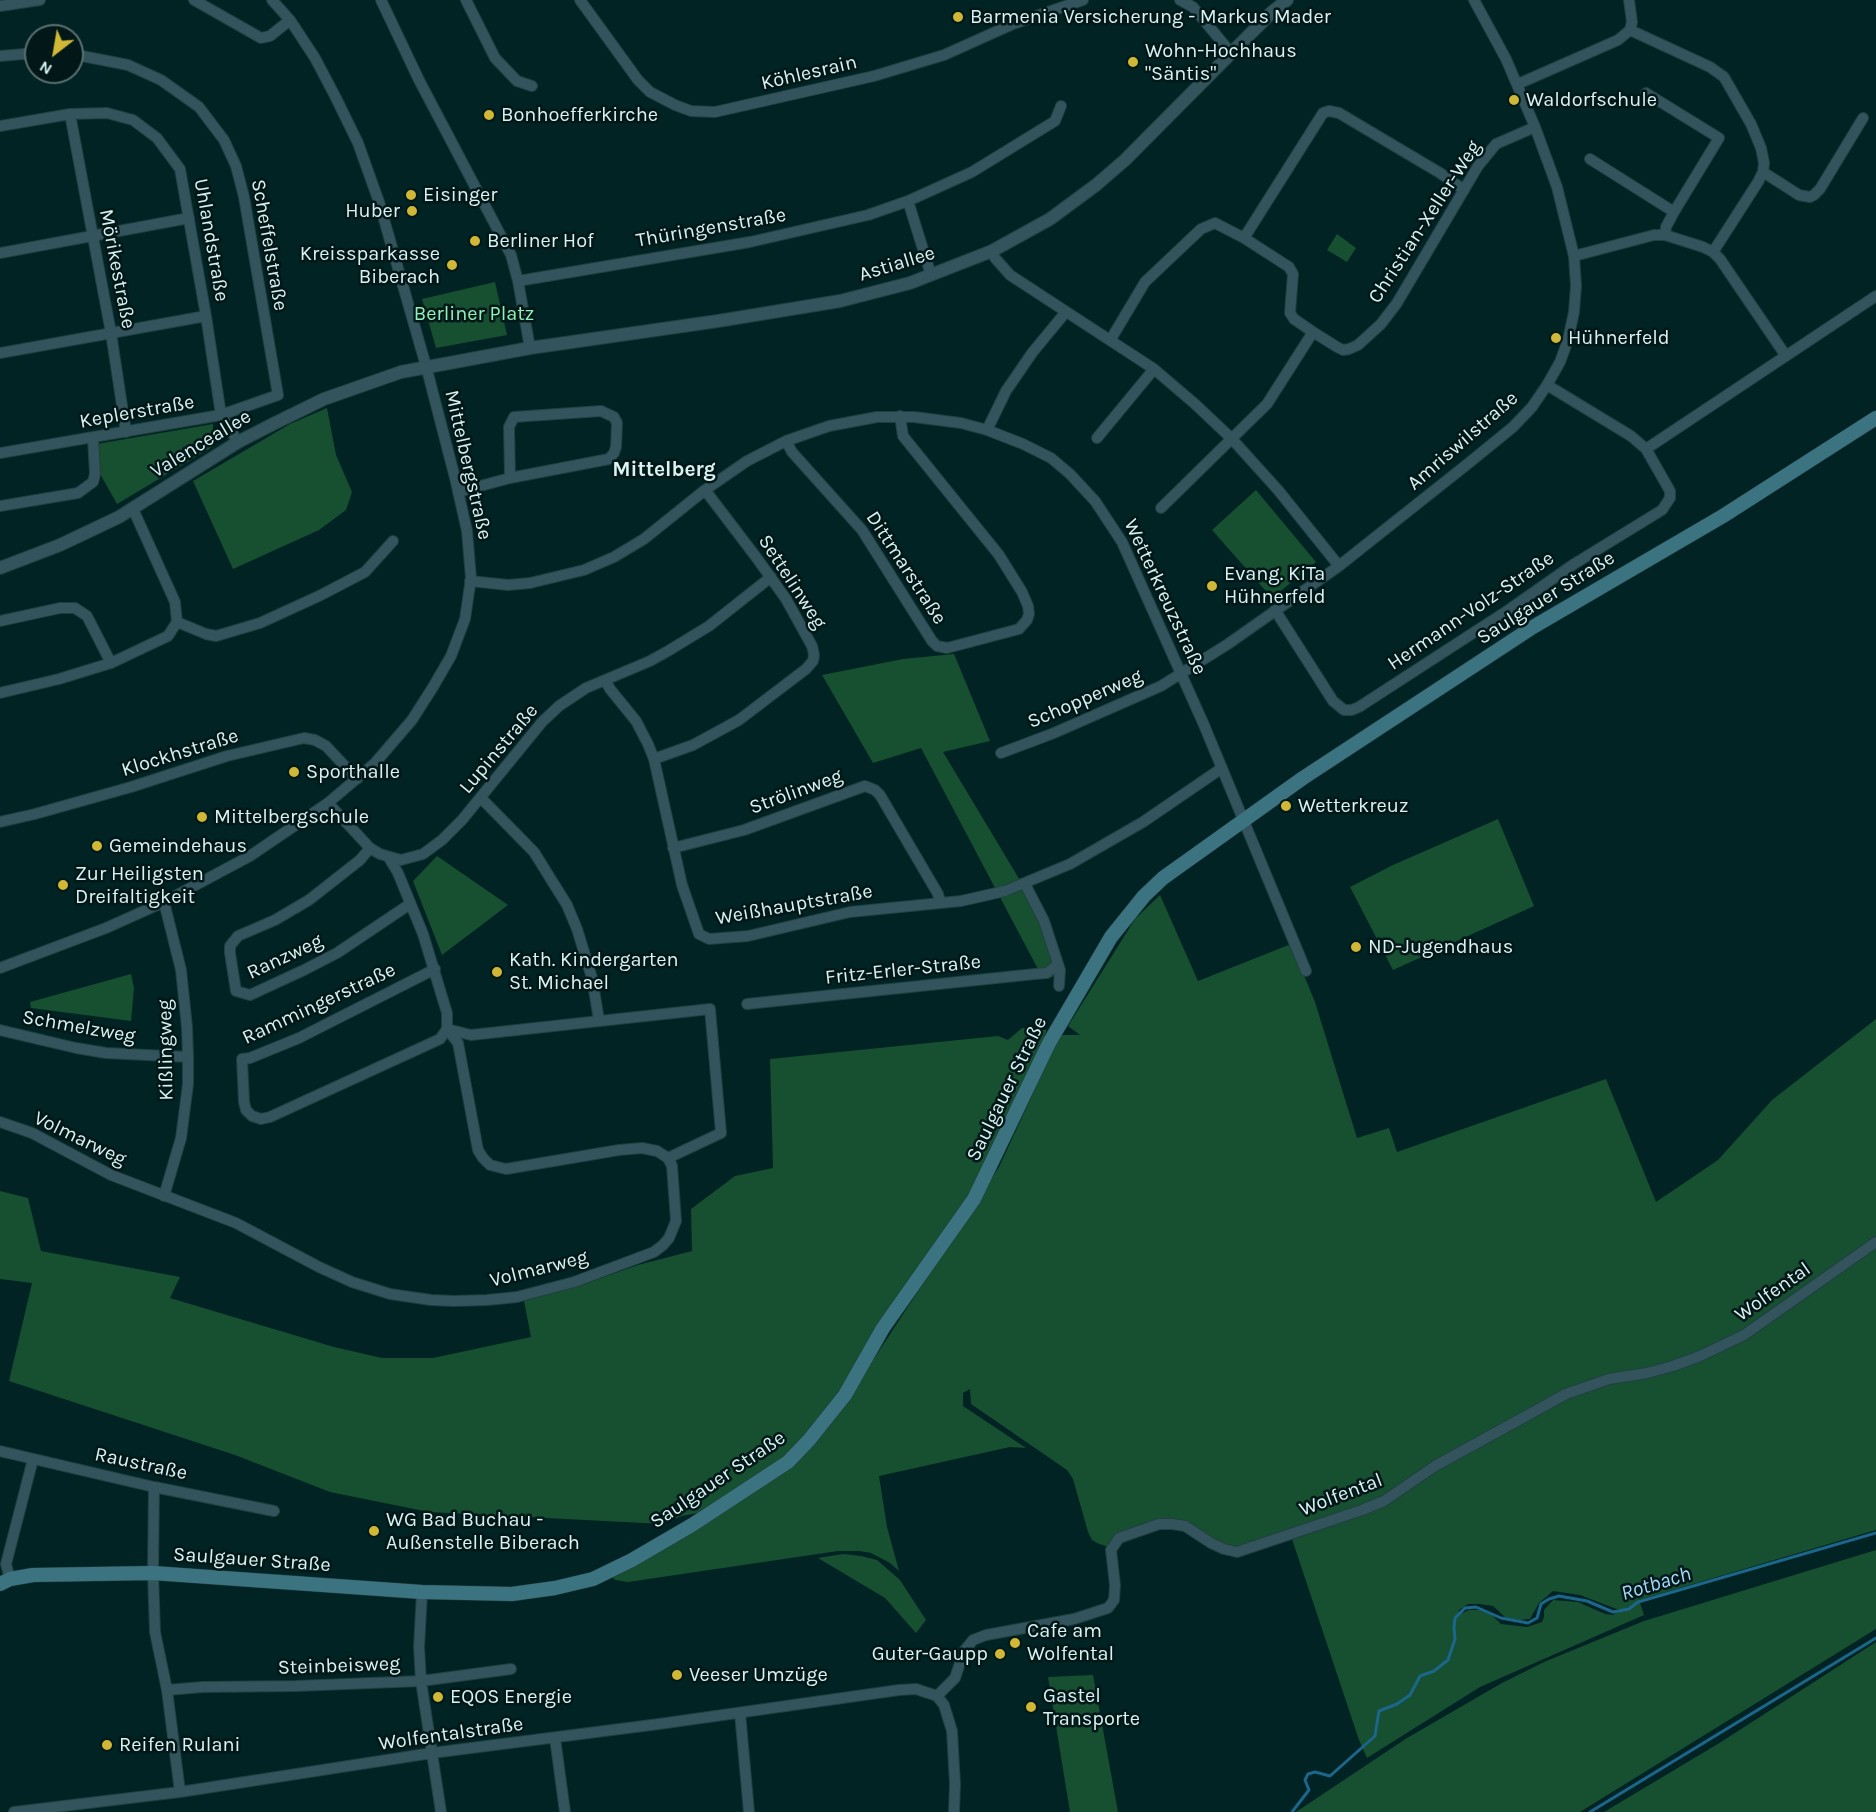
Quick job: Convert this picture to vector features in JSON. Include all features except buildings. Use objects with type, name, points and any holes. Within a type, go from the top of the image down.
[{"type":"main road","name":"Saulgauer Straße","points":[[5,1581],[33,1575],[153,1573],[422,1592],[512,1594],[555,1588],[593,1579],[632,1560],[692,1525],[788,1461],[817,1431],[845,1395],[884,1328],[974,1199],[1049,1043],[1110,938],[1144,896],[1163,878],[1303,778],[1533,627],[1723,516],[1876,418]]},
{"type":"street","points":[[0,6],[40,0]]},
{"type":"street","points":[[194,0],[261,38],[270,36],[290,20]]},
{"type":"street","name":"Mittelbergstraße","points":[[0,968],[106,928],[164,902],[250,856],[328,803],[388,749],[412,720],[436,683],[456,645],[465,619],[470,581],[467,536],[458,492],[426,366],[379,202],[358,143],[315,58],[290,20],[273,0]]},
{"type":"street","points":[[381,0],[418,80],[511,255],[518,280],[530,348]]},
{"type":"street","points":[[466,0],[495,58],[517,81],[532,86]]},
{"type":"street","name":"Köhlesrain","points":[[580,0],[638,80],[650,92],[675,105],[703,112],[716,112],[874,76],[944,55],[1013,24],[1083,0]]},
{"type":"street","points":[[1180,0],[1196,4],[1231,53]]},
{"type":"street","name":"Astiallee","points":[[426,366],[840,301],[931,275],[992,251],[1050,219],[1096,185],[1125,160],[1271,13],[1287,0]]},
{"type":"street","name":"Amriswilstraße","points":[[1182,674],[1338,566],[1513,427],[1532,407],[1560,362],[1572,321],[1576,286],[1574,256],[1557,187],[1535,127],[1518,84],[1474,0]]},
{"type":"street","points":[[1518,84],[1618,40],[1630,30],[1632,22],[1629,0]]},
{"type":"street","points":[[1630,30],[1710,67],[1724,77],[1751,124],[1761,148],[1763,172],[1713,252]]},
{"type":"street","points":[[0,56],[24,54]]},
{"type":"street","name":"Scheffelstraße","points":[[84,56],[128,65],[161,80],[199,107],[224,140],[236,166],[244,197],[278,395]]},
{"type":"street","points":[[1646,93],[1719,138],[1674,212],[1665,235]]},
{"type":"street","name":"Thüringenstraße","points":[[518,280],[750,242],[868,215],[908,201],[972,172],[1055,121],[1061,106]]},
{"type":"street","points":[[1244,238],[1323,113],[1329,111],[1339,113],[1440,173],[1464,190]]},
{"type":"street","name":"Uhlandstraße","points":[[0,126],[70,114],[107,113],[133,120],[157,138],[180,169],[221,416],[238,442]]},
{"type":"street","name":"Mörikestraße","points":[[70,114],[111,333],[126,432]]},
{"type":"street","points":[[1763,172],[1799,195],[1804,197],[1815,195],[1863,118]]},
{"type":"street","name":"Christian-Xeller-Weg","points":[[1313,332],[1337,347],[1349,349],[1358,345],[1381,324],[1397,303],[1478,166],[1496,144],[1535,127]]},
{"type":"street","points":[[1590,159],[1674,212]]},
{"type":"street","points":[[908,201],[931,275]]},
{"type":"street","points":[[0,254],[189,218]]},
{"type":"street","points":[[1111,339],[1144,282],[1201,229],[1215,223],[1244,238],[1289,267],[1293,274],[1290,313],[1294,319],[1313,332],[1267,404],[1161,508]]},
{"type":"street","points":[[1574,256],[1641,238],[1665,235],[1713,252],[1786,356]]},
{"type":"street","points":[[992,251],[1010,275],[1065,313],[1111,339],[1155,369],[1196,404],[1232,439],[1278,490],[1338,566]]},
{"type":"street","points":[[1646,449],[1876,296]]},
{"type":"street","points":[[987,429],[1006,391],[1032,352],[1065,313]]},
{"type":"street","points":[[0,353],[206,316]]},
{"type":"street","name":"Valenceallee","points":[[0,567],[60,545],[133,509],[238,442],[332,396],[401,372],[426,366]]},
{"type":"street","points":[[1097,438],[1155,369]]},
{"type":"street","name":"Hermann-Volz-Straße","points":[[1275,610],[1333,701],[1344,710],[1352,710],[1507,611],[1574,564],[1662,510],[1670,498],[1670,490],[1646,449],[1631,436],[1547,385]]},
{"type":"street","name":"Keplerstraße","points":[[0,453],[221,416],[278,395]]},
{"type":"street","points":[[458,492],[510,478],[609,459],[616,447],[617,423],[614,417],[600,411],[514,417],[509,427],[510,478]]},
{"type":"street","name":"Wetterkreuzstraße","points":[[470,581],[508,585],[530,583],[584,570],[614,557],[644,539],[705,490],[747,461],[786,441],[829,426],[900,416],[936,419],[987,429],[1051,458],[1070,474],[1095,501],[1122,542],[1182,674],[1243,820]]},
{"type":"street","name":"Dittmarstraße","points":[[786,441],[792,452],[862,530],[937,646],[947,648],[1019,629],[1029,614],[1022,592],[999,555],[903,436],[900,416]]},
{"type":"street","points":[[0,506],[78,493],[93,482],[95,474],[93,439]]},
{"type":"street","name":"Settelinweg","points":[[654,759],[693,745],[740,720],[807,669],[813,661],[812,646],[771,578],[705,490]]},
{"type":"street","points":[[0,693],[59,679],[111,663],[168,636],[177,622],[175,602],[133,509]]},
{"type":"street","points":[[177,622],[216,636],[260,623],[365,572],[393,541]]},
{"type":"street","name":"Lupinstraße","points":[[389,858],[401,860],[423,854],[442,840],[481,798],[542,722],[574,695],[650,661],[689,638],[709,626],[771,578]]},
{"type":"street","points":[[0,621],[60,608],[75,608],[87,616],[111,663]]},
{"type":"street","name":"Schopperweg","points":[[1000,753],[1100,714],[1182,674]]},
{"type":"street","name":"Weißhauptstraße","points":[[605,680],[643,732],[654,759],[682,885],[699,934],[709,939],[748,936],[850,912],[985,897],[1025,884],[1071,864],[1135,827],[1222,768]]},
{"type":"street","name":"Klockhstraße","points":[[0,822],[131,787],[227,756],[304,738],[315,740],[326,746],[357,779]]},
{"type":"street","name":"Strölinweg","points":[[673,848],[744,830],[865,786],[880,795],[938,894],[940,902]]},
{"type":"street","points":[[481,798],[534,852],[567,905],[578,929],[592,978],[599,1020]]},
{"type":"street","points":[[328,803],[370,848],[389,858],[410,904],[435,969],[447,1013],[447,1029],[458,1043],[478,1150],[490,1165],[506,1169],[642,1148],[657,1151],[668,1158],[721,1133],[710,1009],[471,1035],[447,1029]]},
{"type":"street","points":[[1243,820],[1306,971]]},
{"type":"street","name":"Ranzweg","points":[[370,848],[360,860],[309,900],[274,921],[238,936],[230,946],[236,992],[250,995],[304,970],[337,953],[410,904]]},
{"type":"street","points":[[1025,884],[1044,921],[1060,970],[1059,986]]},
{"type":"street","name":"Kißlingweg","points":[[164,902],[181,970],[188,1057],[187,1093],[181,1138],[164,1196]]},
{"type":"street","name":"Fritz-Erler-Straße","points":[[747,1004],[1047,973],[1058,964]]},
{"type":"street","name":"Rammingerstraße","points":[[435,969],[299,1038],[250,1058],[242,1059],[246,1110],[252,1116],[261,1119],[270,1118],[440,1039],[447,1029]]},
{"type":"street","name":"Schmelzweg","points":[[0,1030],[106,1053],[188,1057]]},
{"type":"street","name":"Volmarweg","points":[[0,1122],[32,1133],[111,1175],[236,1223],[319,1267],[371,1289],[431,1300],[487,1300],[517,1297],[566,1284],[654,1252],[663,1245],[676,1221],[672,1166],[668,1158]]},
{"type":"street","name":"Wolfental","points":[[932,1694],[955,1678],[964,1651],[972,1640],[986,1635],[1074,1619],[1108,1608],[1114,1600],[1115,1585],[1111,1550],[1119,1538],[1159,1524],[1172,1524],[1185,1526],[1224,1549],[1237,1551],[1362,1510],[1384,1501],[1435,1466],[1566,1394],[1609,1379],[1673,1366],[1701,1356],[1744,1335],[1876,1242]]},
{"type":"street","name":"Raustraße","points":[[0,1451],[154,1487],[274,1510]]},
{"type":"street","points":[[5,1581],[6,1564],[33,1459]]},
{"type":"street","points":[[154,1487],[155,1632],[167,1690],[180,1792]]},
{"type":"street","points":[[422,1592],[419,1647],[421,1681],[441,1812]]},
{"type":"street","name":"Steinbeisweg","points":[[167,1690],[421,1681],[511,1669]]},
{"type":"street","name":"Wolfentalstraße","points":[[14,1812],[180,1792],[432,1754],[740,1713],[899,1689],[921,1689],[932,1694]]},
{"type":"street","points":[[932,1694],[944,1705],[952,1731],[954,1812]]},
{"type":"street","points":[[740,1713],[749,1812]]},
{"type":"street","points":[[555,1738],[565,1812]]},
{"type":"green space","points":[[1337,234],[1356,248],[1347,262],[1327,250]]},
{"type":"green space","name":"Berliner Platz","points":[[495,282],[507,335],[436,348],[422,299]]},
{"type":"green space","points":[[327,408],[336,455],[352,492],[346,510],[319,530],[233,569],[193,481],[290,424]]},
{"type":"green space","points":[[213,424],[214,446],[117,504],[99,472],[97,444]]},
{"type":"green space","points":[[1256,490],[1316,562],[1272,598],[1212,530]]},
{"type":"green space","points":[[954,654],[990,741],[943,752],[1033,902],[1059,979],[1039,971],[921,748],[873,763],[822,675],[903,659]]},
{"type":"green space","points":[[1498,819],[1534,906],[1393,970],[1350,887],[1393,865]]},
{"type":"green space","points":[[437,856],[508,905],[442,955],[413,881]]},
{"type":"green space","points":[[1160,895],[1198,981],[1291,944],[1315,1002],[1357,1138],[1389,1128],[1397,1152],[1606,1079],[1656,1202],[1718,1160],[1772,1100],[1876,1019],[1876,1530],[1639,1600],[1644,1615],[1480,1687],[1367,1758],[1291,1536],[1383,1505],[1464,1452],[1566,1396],[1609,1379],[1647,1373],[1688,1360],[1586,1384],[1536,1406],[1461,1447],[1382,1498],[1237,1550],[1225,1547],[1198,1529],[1169,1521],[1157,1522],[1117,1537],[1109,1547],[1092,1540],[1073,1479],[1067,1470],[971,1404],[970,1389],[963,1393],[963,1406],[1026,1448],[1010,1447],[879,1476],[887,1527],[899,1571],[890,1563],[871,1553],[838,1551],[628,1582],[615,1580],[612,1576],[654,1552],[714,1510],[682,1516],[663,1524],[429,1512],[330,1492],[235,1455],[9,1381],[32,1283],[0,1279],[0,1191],[28,1198],[41,1251],[180,1277],[170,1298],[334,1347],[382,1358],[433,1358],[531,1337],[524,1301],[581,1285],[638,1265],[692,1251],[691,1209],[735,1176],[773,1168],[770,1059],[998,1036],[1008,1040],[1022,1028],[1047,1030],[964,1209],[927,1259],[840,1391],[786,1459],[725,1504],[792,1464],[849,1397],[999,1167],[1060,1035],[1080,1035],[1068,1026],[1135,919]],"holes":[[[1553,1591],[1580,1595],[1619,1610],[1613,1615],[1605,1614],[1578,1602],[1553,1600],[1544,1610],[1542,1622],[1527,1627],[1501,1624],[1490,1613],[1480,1610],[1469,1610],[1462,1613],[1458,1611],[1468,1604],[1479,1604],[1493,1606],[1506,1618],[1530,1619],[1539,1603]]]},
{"type":"green space","points":[[131,974],[134,988],[131,1021],[31,1008],[30,1002]]},
{"type":"green space","points":[[1876,1550],[1876,1629],[1580,1812],[1296,1812],[1407,1738],[1502,1683],[1544,1662],[1644,1621]]},
{"type":"green space","points":[[843,1554],[877,1560],[900,1580],[926,1620],[916,1633],[885,1598],[818,1558]]},
{"type":"green space","points":[[1876,1642],[1876,1812],[1604,1812],[1721,1742]]},
{"type":"green space","points":[[1093,1675],[1118,1812],[1070,1812],[1048,1677]]},
{"type":"waterway","name":"Rotbach","points":[[1292,1812],[1309,1790],[1305,1780],[1308,1774],[1315,1772],[1330,1776],[1375,1736],[1379,1711],[1397,1704],[1410,1695],[1420,1676],[1434,1671],[1448,1660],[1455,1639],[1455,1618],[1465,1608],[1476,1607],[1501,1618],[1528,1623],[1537,1618],[1541,1604],[1559,1596],[1587,1601],[1613,1612],[1629,1609],[1638,1602],[1876,1533]]},
{"type":"waterway","points":[[1590,1812],[1876,1638]]},
{"type":"place","name":"Barmenia Versicherung - Markus Mader","points":[[958,17]]},
{"type":"place","name":"Wohn-Hochhaus \"Säntis\"","points":[[1133,62]]},
{"type":"place","name":"Waldorfschule","points":[[1514,100]]},
{"type":"place","name":"Bonhoefferkirche","points":[[489,115]]},
{"type":"place","name":"Eisinger","points":[[411,195]]},
{"type":"place","name":"Huber","points":[[412,211]]},
{"type":"place","name":"Berliner Hof","points":[[475,241]]},
{"type":"place","name":"Kreissparkasse Biberach","points":[[452,265]]},
{"type":"place","name":"Hühnerfeld","points":[[1556,338]]},
{"type":"place","name":"Evang. KiTa Hühnerfeld","points":[[1212,586]]},
{"type":"place","name":"Sporthalle","points":[[294,772]]},
{"type":"place","name":"Wetterkreuz","points":[[1286,806]]},
{"type":"place","name":"Mittelbergschule","points":[[202,817]]},
{"type":"place","name":"Gemeindehaus","points":[[97,846]]},
{"type":"place","name":"Zur Heiligsten Dreifaltigkeit","points":[[63,885]]},
{"type":"place","name":"ND-Jugendhaus","points":[[1356,947]]},
{"type":"place","name":"Kath. Kindergarten St. Michael","points":[[497,972]]},
{"type":"place","name":"WG Bad Buchau - Außenstelle Biberach","points":[[374,1531]]},
{"type":"place","name":"Cafe am Wolfental","points":[[1015,1643]]},
{"type":"place","name":"Guter-Gaupp","points":[[1000,1654]]},
{"type":"place","name":"Veeser Umzüge","points":[[677,1675]]},
{"type":"place","name":"EQOS Energie","points":[[438,1697]]},
{"type":"place","name":"Gastel Transporte","points":[[1031,1707]]},
{"type":"place","name":"Reifen Rulani","points":[[107,1745]]},
{"type":"district","name":"Mittelberg","points":[[664,470]]}]
